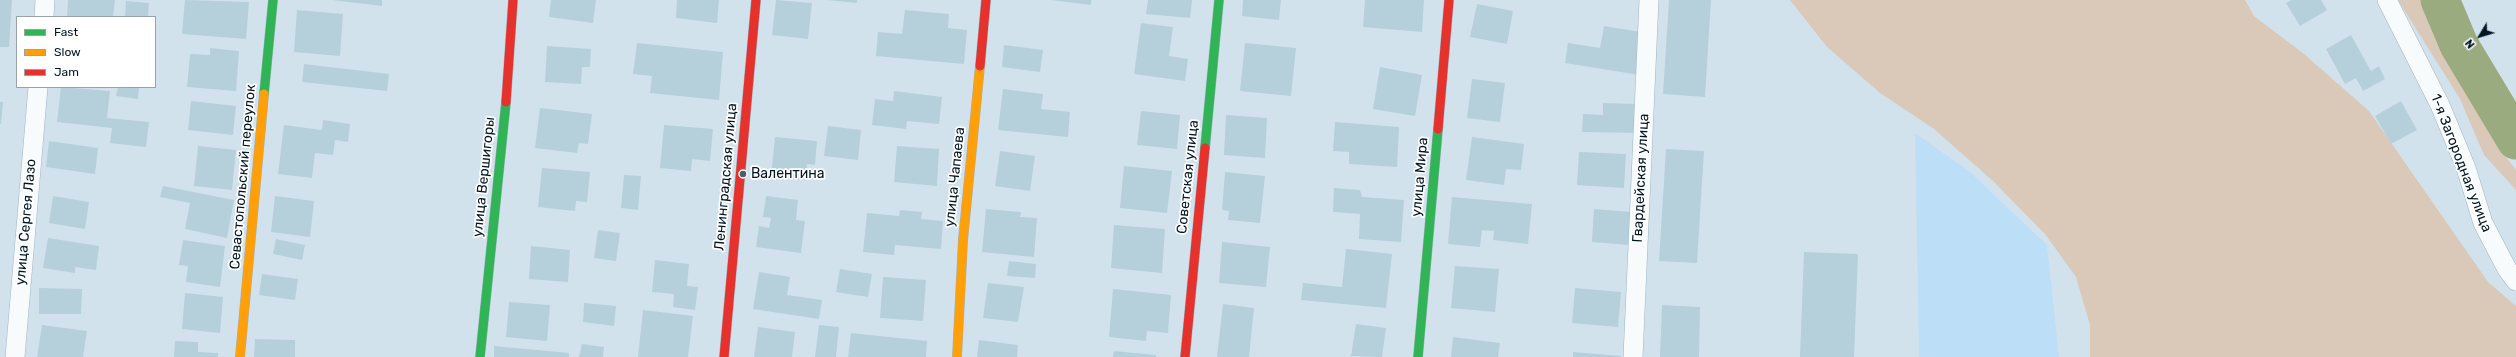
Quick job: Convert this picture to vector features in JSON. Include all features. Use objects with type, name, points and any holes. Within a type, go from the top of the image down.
[{"type":"street","points":[[44,16],[45,0]]},
{"type":"street","name":"Севастопольский переулок","points":[[240,357],[273,0]]},
{"type":"street","name":"улица Вершигоры","points":[[480,357],[501,164],[513,0]]},
{"type":"street","name":"Ленинградская улица","points":[[724,357],[756,0]]},
{"type":"street","name":"улица Чапаева","points":[[956,357],[963,240],[986,0]]},
{"type":"street","name":"Советская улица","points":[[1184,357],[1219,0]]},
{"type":"street","name":"улица Мира","points":[[1418,357],[1449,0]]},
{"type":"street","name":"Гвардейская улица","points":[[1633,357],[1649,0]]},
{"type":"street","name":"1-я Загородная улица","points":[[2387,0],[2440,105],[2466,168],[2483,224],[2506,269],[2516,280]]},
{"type":"street","name":"улица Сергея Лазо","points":[[15,357],[38,88]]},
{"type":"shaded area","points":[[1790,0],[2245,0],[2254,16],[2304,54],[2369,111],[2488,282],[2516,306],[2516,357],[2090,357],[2090,325],[2076,277],[2045,234],[1993,181],[1934,129],[1880,93],[1827,47]]},
{"type":"shaded area","points":[[2398,0],[2427,0],[2446,31],[2458,65],[2506,157],[2516,170],[2516,190],[2484,155],[2460,99]]},
{"type":"shaded area","points":[[1915,133],[1970,172],[2047,245],[2059,357],[1919,357]]},
{"type":"building","points":[[0,0],[12,0],[9,47],[0,47]]},
{"type":"building","points":[[68,0],[115,0],[113,16],[67,16]]},
{"type":"building","points":[[185,0],[249,2],[246,39],[182,34]]},
{"type":"building","points":[[332,0],[382,0],[382,6]]},
{"type":"building","points":[[551,0],[596,0],[593,23],[549,17]]},
{"type":"building","points":[[677,0],[719,0],[717,23],[676,18]]},
{"type":"building","points":[[776,0],[812,3],[808,39],[772,35]]},
{"type":"building","points":[[827,0],[857,0],[857,3]]},
{"type":"building","points":[[1051,0],[1091,0],[1091,5]]},
{"type":"building","points":[[1148,0],[1192,0],[1190,18],[1146,14]]},
{"type":"building","points":[[1243,0],[1281,0],[1279,20],[1242,16]]},
{"type":"building","points":[[1365,0],[1424,0],[1422,32],[1363,27]]},
{"type":"building","points":[[1669,0],[1711,0],[1705,97],[1663,94]]},
{"type":"building","points":[[2291,0],[2321,0],[2327,10],[2300,26],[2286,3]]},
{"type":"building","points":[[126,1],[149,3],[148,16],[125,16]]},
{"type":"building","points":[[1477,4],[1513,11],[1507,44],[1470,37]]},
{"type":"building","points":[[297,10],[343,14],[340,56],[294,52]]},
{"type":"building","points":[[905,10],[949,14],[948,28],[967,30],[964,64],[876,56],[878,32],[902,34]]},
{"type":"building","points":[[1141,23],[1173,27],[1169,56],[1188,59],[1185,81],[1134,74]]},
{"type":"building","points":[[1604,26],[1647,33],[1640,75],[1565,63],[1568,43],[1600,48]]},
{"type":"building","points":[[2351,35],[2371,71],[2379,66],[2385,79],[2363,91],[2356,78],[2345,84],[2326,49]]},
{"type":"building","points":[[637,43],[723,52],[719,100],[650,93],[652,76],[633,74]]},
{"type":"building","points":[[1245,43],[1296,48],[1291,96],[1240,91]]},
{"type":"building","points":[[1004,45],[1043,50],[1040,72],[1002,67]]},
{"type":"building","points":[[547,46],[591,49],[590,67],[582,67],[581,84],[545,82]]},
{"type":"building","points":[[210,48],[239,51],[236,91],[187,87],[190,54],[210,55]]},
{"type":"building","points":[[304,64],[389,74],[387,91],[302,82]]},
{"type":"building","points":[[1380,67],[1422,75],[1415,116],[1373,109]]},
{"type":"building","points":[[1472,79],[1505,83],[1500,122],[1467,118]]},
{"type":"building","points":[[61,88],[110,91],[107,118],[149,122],[146,147],[110,143],[112,128],[57,122]]},
{"type":"building","points":[[118,88],[139,88],[138,99],[116,96]]},
{"type":"building","points":[[1003,89],[1043,94],[1041,109],[1070,112],[1068,137],[998,130]]},
{"type":"building","points":[[894,91],[942,97],[939,124],[907,121],[906,129],[872,125],[875,99],[893,101]]},
{"type":"building","points":[[191,101],[236,106],[233,135],[188,130]]},
{"type":"building","points":[[2401,101],[2417,130],[2391,144],[2375,116]]},
{"type":"building","points":[[0,102],[3,102],[1,124],[0,124]]},
{"type":"building","points":[[1603,103],[1637,104],[1636,133],[1582,132],[1583,114],[1603,115]]},
{"type":"building","points":[[540,108],[592,114],[588,144],[579,143],[577,153],[535,148]]},
{"type":"building","points":[[1141,111],[1180,115],[1177,149],[1137,145]]},
{"type":"building","points":[[1226,115],[1267,118],[1265,158],[1224,155]]},
{"type":"building","points":[[323,120],[350,124],[348,142],[335,140],[333,155],[315,153],[312,178],[278,174],[284,125],[322,130]]},
{"type":"building","points":[[1335,122],[1399,127],[1397,167],[1349,164],[1349,152],[1333,151]]},
{"type":"building","points":[[664,125],[713,129],[710,161],[692,159],[691,171],[660,168]]},
{"type":"building","points":[[828,126],[861,130],[858,160],[824,156]]},
{"type":"building","points":[[775,137],[817,141],[815,165],[807,164],[806,180],[771,177]]},
{"type":"building","points":[[1472,137],[1524,144],[1521,170],[1506,169],[1504,185],[1466,180]]},
{"type":"building","points":[[49,141],[98,148],[95,174],[46,167]]},
{"type":"building","points":[[198,146],[236,150],[232,190],[194,186]]},
{"type":"building","points":[[897,146],[939,149],[937,186],[894,182]]},
{"type":"building","points":[[1666,149],[1704,151],[1697,263],[1659,261]]},
{"type":"building","points":[[1000,151],[1035,156],[1030,191],[995,186]]},
{"type":"building","points":[[1579,152],[1626,154],[1624,188],[1577,185]]},
{"type":"building","points":[[1124,166],[1172,171],[1167,213],[1120,208]]},
{"type":"building","points":[[542,168],[590,172],[587,202],[576,201],[575,211],[538,207]]},
{"type":"building","points":[[1225,172],[1265,176],[1260,223],[1228,220],[1229,211],[1222,210]]},
{"type":"building","points":[[624,175],[641,176],[638,210],[621,208]]},
{"type":"building","points":[[163,186],[234,200],[227,238],[185,229],[190,203],[160,197]]},
{"type":"building","points":[[1334,188],[1360,190],[1362,197],[1404,200],[1401,242],[1359,239],[1360,214],[1333,212]]},
{"type":"building","points":[[53,196],[89,202],[85,229],[49,223]]},
{"type":"building","points":[[275,196],[314,201],[310,237],[271,232]]},
{"type":"building","points":[[766,196],[798,200],[796,220],[805,221],[801,253],[756,247],[759,226],[769,228],[771,218],[763,217]]},
{"type":"building","points":[[1452,197],[1532,204],[1528,244],[1493,240],[1494,231],[1482,230],[1480,247],[1448,244]]},
{"type":"building","points":[[986,209],[1021,212],[1020,217],[1037,218],[1034,257],[982,252]]},
{"type":"building","points":[[1594,209],[1632,212],[1629,245],[1592,242]]},
{"type":"building","points":[[900,210],[922,212],[921,219],[943,221],[941,249],[895,245],[894,255],[863,252],[867,213],[899,216]]},
{"type":"building","points":[[1114,225],[1165,229],[1162,273],[1111,268]]},
{"type":"building","points":[[598,230],[620,233],[616,261],[594,258]]},
{"type":"building","points":[[48,238],[99,246],[96,270],[75,267],[75,273],[43,268]]},
{"type":"building","points":[[276,239],[305,245],[302,260],[273,254]]},
{"type":"building","points":[[183,240],[225,246],[220,287],[186,282],[188,266],[179,265]]},
{"type":"building","points":[[1222,242],[1270,247],[1266,287],[1219,283]]},
{"type":"building","points":[[531,246],[570,250],[568,282],[529,279]]},
{"type":"building","points":[[1346,249],[1392,254],[1386,308],[1301,300],[1303,283],[1342,287]]},
{"type":"building","points":[[1804,252],[1858,254],[1854,357],[1800,357]]},
{"type":"building","points":[[655,260],[689,264],[687,286],[698,287],[695,310],[673,307],[674,294],[652,292]]},
{"type":"building","points":[[1009,261],[1036,264],[1035,278],[1007,276]]},
{"type":"building","points":[[1455,266],[1499,269],[1495,312],[1451,308]]},
{"type":"building","points":[[840,269],[872,274],[868,297],[836,292]]},
{"type":"building","points":[[759,272],[790,277],[787,295],[822,300],[819,319],[753,309]]},
{"type":"building","points":[[262,274],[298,279],[295,300],[259,295]]},
{"type":"building","points":[[883,277],[926,280],[923,321],[880,318]]},
{"type":"building","points":[[988,283],[1024,287],[1018,322],[983,318]]},
{"type":"building","points":[[39,288],[82,289],[81,314],[39,314]]},
{"type":"building","points":[[1575,288],[1621,292],[1618,327],[1572,323]]},
{"type":"building","points":[[1113,289],[1171,295],[1168,333],[1147,331],[1146,341],[1109,337]]},
{"type":"building","points":[[185,293],[223,297],[220,333],[182,329]]},
{"type":"building","points":[[509,302],[550,305],[547,341],[506,337]]},
{"type":"building","points":[[584,303],[616,306],[614,326],[583,322]]},
{"type":"building","points":[[1223,304],[1254,308],[1249,357],[1217,357]]},
{"type":"building","points":[[1662,305],[1700,307],[1699,357],[1660,357]]},
{"type":"building","points":[[643,310],[693,316],[688,357],[638,357]]},
{"type":"building","points":[[1356,324],[1386,328],[1382,357],[1351,356]]},
{"type":"building","points":[[42,325],[87,331],[83,357],[37,357]]},
{"type":"building","points":[[819,325],[839,327],[836,357],[815,357]]},
{"type":"building","points":[[758,327],[795,332],[792,357],[754,357]]},
{"type":"building","points":[[851,333],[927,341],[926,357],[848,357]]},
{"type":"building","points":[[1453,337],[1500,343],[1498,357],[1451,357]]},
{"type":"building","points":[[255,339],[295,340],[295,357],[254,357]]},
{"type":"building","points":[[979,340],[1018,345],[1017,357],[977,357]]},
{"type":"building","points":[[175,341],[198,342],[198,352],[218,353],[218,357],[174,357]]},
{"type":"building","points":[[582,344],[604,347],[603,357],[579,357]]},
{"type":"building","points":[[494,346],[569,353],[569,357],[494,357]]},
{"type":"building","points":[[1114,351],[1156,355],[1156,357],[1113,357]]},
{"type":"building","points":[[1573,352],[1621,356],[1621,357],[1573,357]]},
{"type":"waterway","points":[[2440,0],[2459,45],[2516,140]]},
{"type":"traffic: fast","points":[[264,94],[273,0]]},
{"type":"traffic: fast","points":[[1205,148],[1219,0]]},
{"type":"traffic: fast","points":[[480,357],[506,102]]},
{"type":"traffic: fast","points":[[1418,357],[1438,129]]},
{"type":"traffic: slow","points":[[957,357],[963,240],[980,66]]},
{"type":"traffic: slow","points":[[240,357],[264,94]]},
{"type":"traffic: jam","points":[[506,102],[513,0]]},
{"type":"traffic: jam","points":[[724,357],[756,0]]},
{"type":"traffic: jam","points":[[980,66],[986,0]]},
{"type":"traffic: jam","points":[[1438,129],[1449,0]]},
{"type":"traffic: jam","points":[[1185,357],[1205,148]]},
{"type":"place","name":"Валентина","points":[[743,174]]}]
